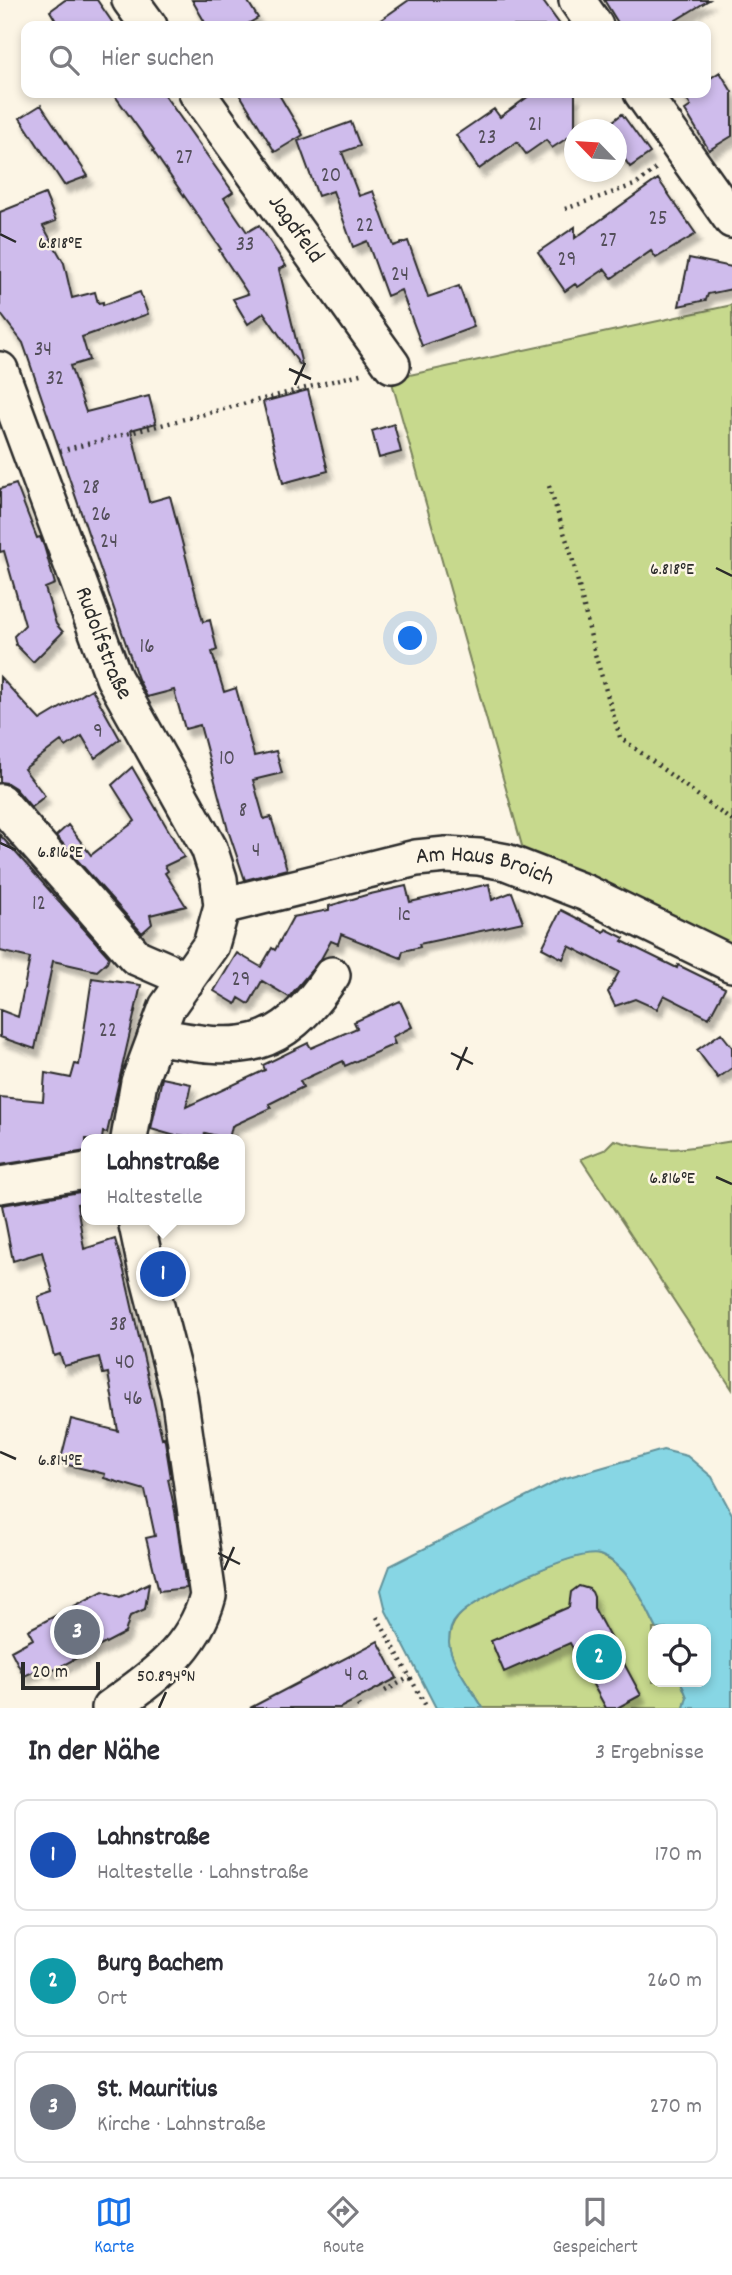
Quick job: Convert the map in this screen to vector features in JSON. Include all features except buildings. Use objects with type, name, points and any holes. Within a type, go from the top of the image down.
[{"type":"street","points":[[130,0],[145,21]]},
{"type":"street","points":[[578,0],[592,21]]},
{"type":"street","name":"Jagdfeld","points":[[201,98],[392,366]]},
{"type":"street","points":[[646,98],[732,220]]},
{"type":"street","name":"Rudolfstraße","points":[[0,370],[114,678],[209,848],[219,879],[222,906]]},
{"type":"street","points":[[0,802],[136,957],[186,981]]},
{"type":"street","name":"Am Haus Broich","points":[[222,906],[416,858],[446,855],[479,857],[506,862],[551,878],[732,964]]},
{"type":"street","points":[[130,1134],[139,1082],[167,1007],[211,945],[222,906]]},
{"type":"street","points":[[156,1036],[197,1044],[250,1045],[298,1019],[332,975]]},
{"type":"street","points":[[0,1185],[81,1172]]},
{"type":"street","points":[[110,1708],[163,1668],[190,1639],[202,1619],[208,1596],[179,1395],[137,1225]]},
{"type":"path","points":[[565,209],[637,184],[681,148]]},
{"type":"path","points":[[32,458],[392,366]]},
{"type":"path","points":[[549,486],[572,558],[595,654],[620,737],[732,821]]},
{"type":"path","points":[[377,1617],[427,1708]]},
{"type":"path","points":[[385,1691],[410,1676]]},
{"type":"green space","points":[[732,305],[732,944],[524,853],[391,379]]},
{"type":"green space","points":[[614,1140],[660,1149],[732,1141],[732,1389],[581,1159],[604,1150]]},
{"type":"green space","points":[[593,1553],[605,1557],[616,1564],[632,1583],[654,1624],[648,1624],[648,1687],[683,1687],[687,1697],[684,1708],[483,1708],[457,1666],[450,1649],[451,1628],[456,1620],[501,1588],[580,1555]]},
{"type":"water","points":[[663,1450],[687,1456],[712,1477],[732,1514],[732,1708],[684,1708],[687,1697],[683,1687],[711,1687],[711,1624],[654,1624],[635,1586],[620,1567],[600,1555],[588,1555],[549,1566],[503,1587],[457,1618],[450,1632],[450,1649],[457,1667],[483,1708],[436,1708],[386,1611],[381,1590],[390,1566],[562,1479]]},
{"type":"place","name":"Lahnstraße","points":[[163,1274]]},
{"type":"place","name":"St. Mauritius","points":[[77,1632]]},
{"type":"place","name":"Burg Bachem","points":[[599,1657]]}]
